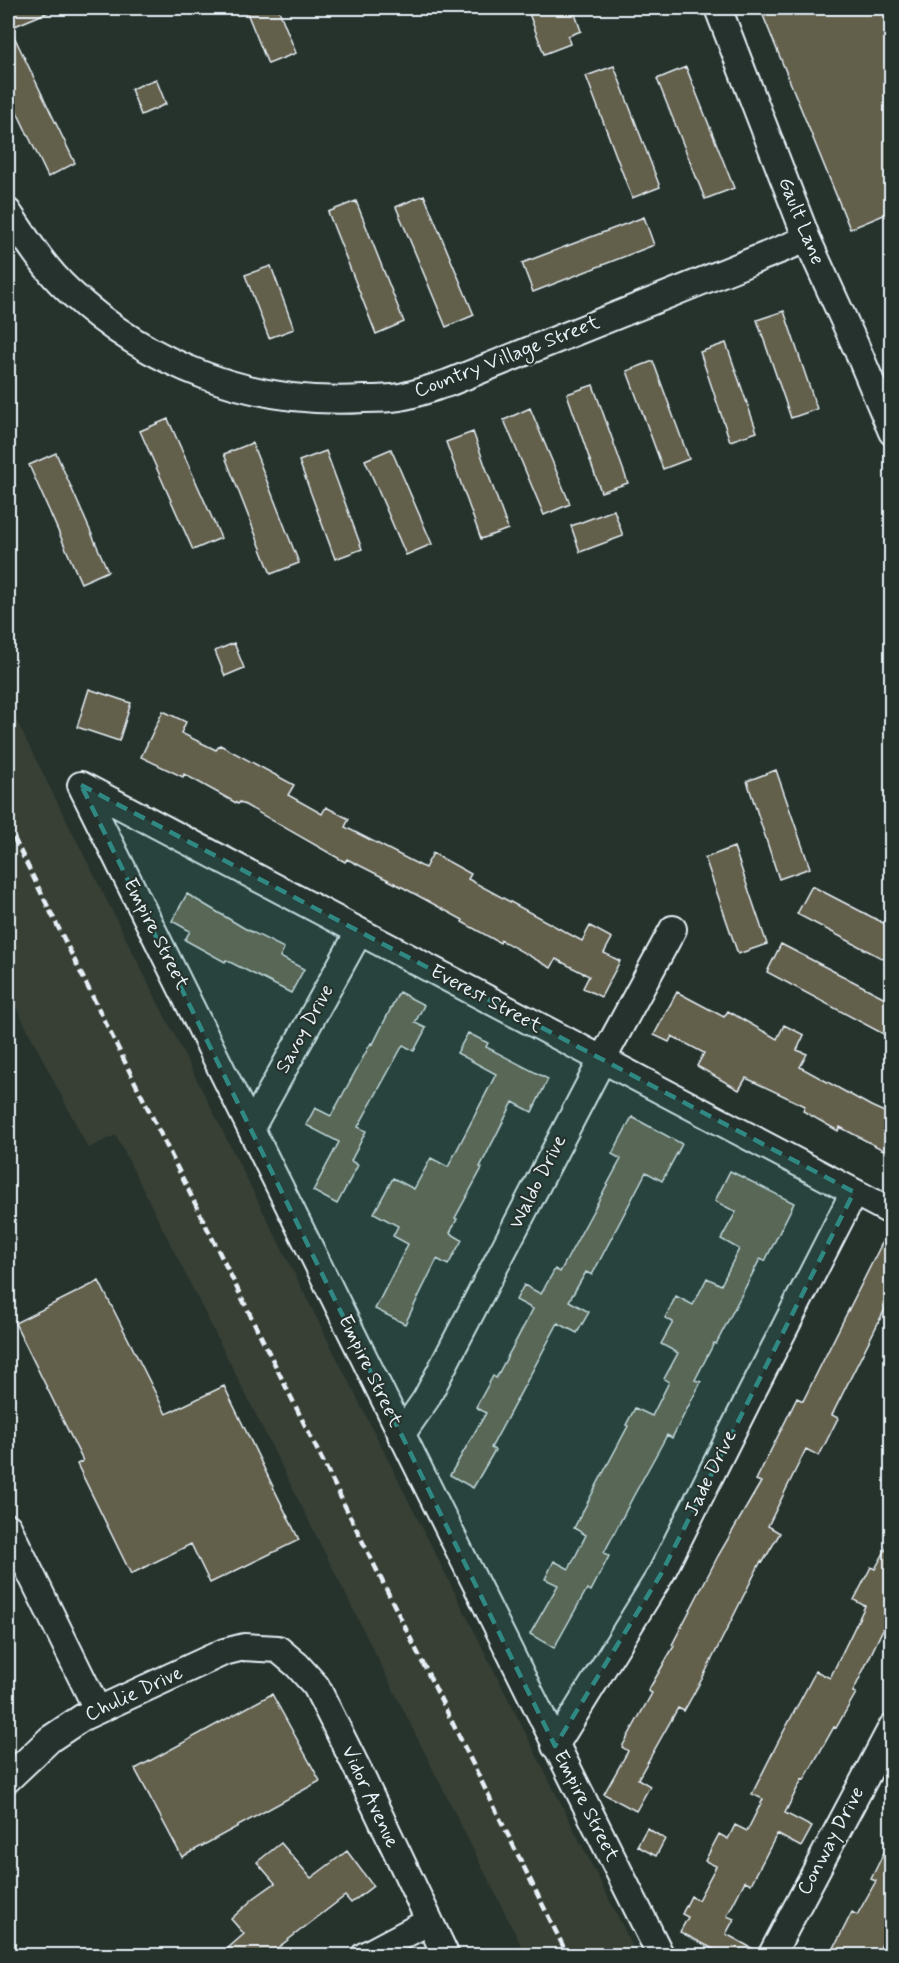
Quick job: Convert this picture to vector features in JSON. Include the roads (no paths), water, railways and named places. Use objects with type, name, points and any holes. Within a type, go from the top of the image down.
[{"type":"street","name":"Gault Lane","points":[[718,8],[807,239],[857,349],[891,432]]},
{"type":"street","name":"Country Village Street","points":[[8,212],[37,253],[67,289],[93,312],[149,351],[207,377],[243,388],[290,398],[341,401],[399,397],[448,383],[807,239]]},
{"type":"street","name":"Everest Street","points":[[81,785],[891,1212]]},
{"type":"street","name":"Empire Street","points":[[81,785],[252,1125],[401,1435],[661,1956]]},
{"type":"street","name":"Waldo Drive","points":[[401,1435],[426,1399],[602,1060],[673,929]]},
{"type":"street","name":"Savoy Drive","points":[[252,1125],[359,932]]},
{"type":"street","name":"Jade Drive","points":[[555,1746],[662,1574],[854,1192]]},
{"type":"street","points":[[8,1527],[97,1709]]},
{"type":"street","name":"Chulie Drive","points":[[8,1779],[50,1739],[97,1709],[224,1652],[244,1647],[278,1649]]},
{"type":"street","name":"Vidor Avenue","points":[[278,1649],[316,1686],[446,1956]]},
{"type":"street","name":"Conway Drive","points":[[771,1956],[890,1732]]},
{"type":"street","points":[[364,1956],[428,1922]]},
{"type":"railway","points":[[8,826],[568,1956]]}]
